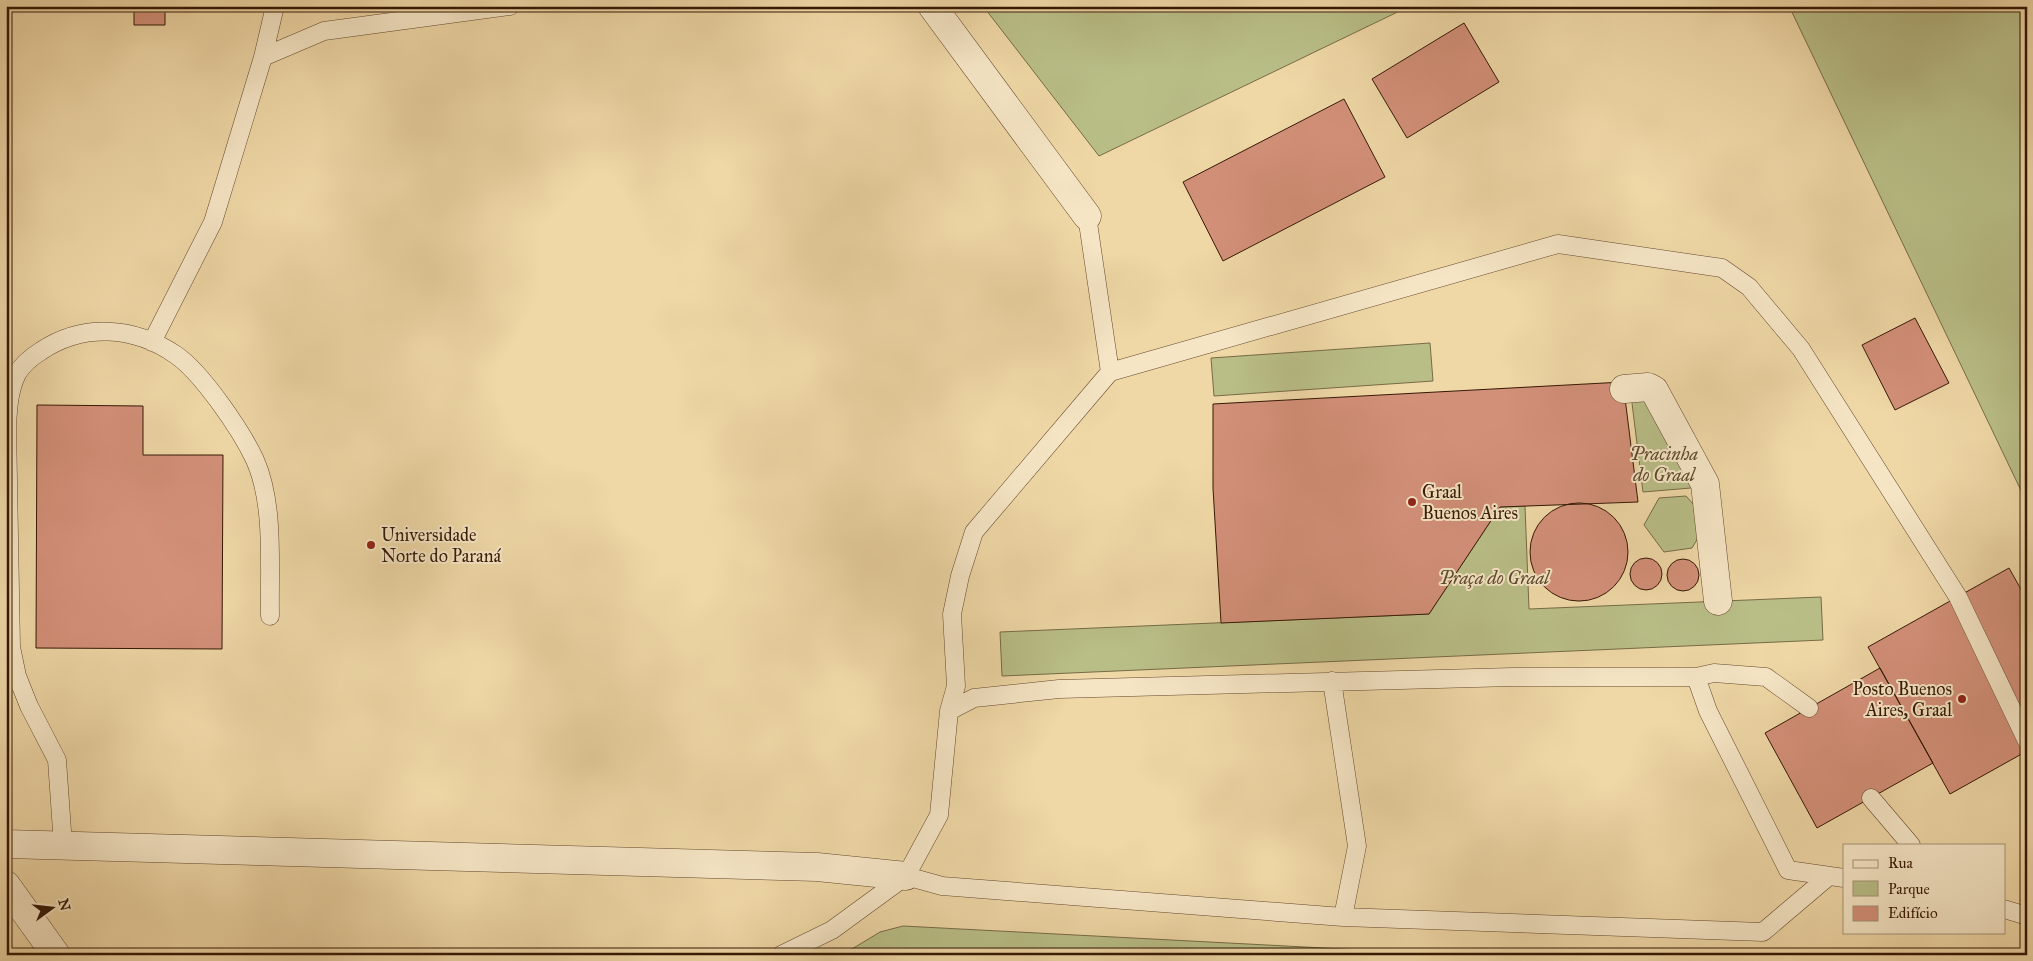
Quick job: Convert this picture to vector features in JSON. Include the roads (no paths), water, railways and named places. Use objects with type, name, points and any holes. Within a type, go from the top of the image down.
[{"type":"street","points":[[932,6],[1087,216]]},
{"type":"street","points":[[1624,389],[1648,387],[1654,390],[1705,484],[1718,601]]},
{"type":"street","points":[[6,844],[817,866],[906,876]]},
{"type":"street","points":[[6,885],[56,955]]},
{"type":"lane","points":[[152,342],[213,222],[263,57],[275,6]]},
{"type":"lane","points":[[263,57],[324,31],[510,6]]},
{"type":"lane","points":[[1087,216],[1110,372]]},
{"type":"lane","points":[[780,955],[832,930],[906,876],[939,816],[950,711],[956,686],[952,614],[960,576],[974,532],[1110,372],[1558,244],[1722,268],[1749,287],[1801,349],[1958,597],[2027,741]]},
{"type":"lane","points":[[63,845],[57,760],[29,706],[18,676],[11,647],[7,426],[10,396],[18,373],[34,356],[58,340],[82,332],[104,331],[132,335],[152,342],[176,355],[196,372],[240,433],[254,458],[264,482],[268,513],[270,616]]},
{"type":"lane","points":[[950,711],[974,698],[1002,693],[1059,689],[1513,677],[1696,677],[1714,674],[1766,677],[1809,708]]},
{"type":"lane","points":[[1696,677],[1708,711],[1788,870],[1837,877]]},
{"type":"lane","points":[[1332,681],[1357,846],[1343,917]]},
{"type":"lane","points":[[1871,798],[1910,844]]},
{"type":"lane","points":[[906,876],[942,886],[1343,917],[1763,932],[1837,877]]},
{"type":"lane","points":[[2006,910],[2027,916]]},
{"type":"place","name":"Graal Buenos Aires","points":[[1412,502]]},
{"type":"place","name":"Universidade Norte do Paraná","points":[[371,545]]},
{"type":"place","name":"Posto Buenos Aires, Graal","points":[[1962,699]]},
{"type":"park label","name":"Pracinha do Graal","points":[[1664,464]]},
{"type":"park label","name":"Praça do Graal","points":[[1494,578]]}]
